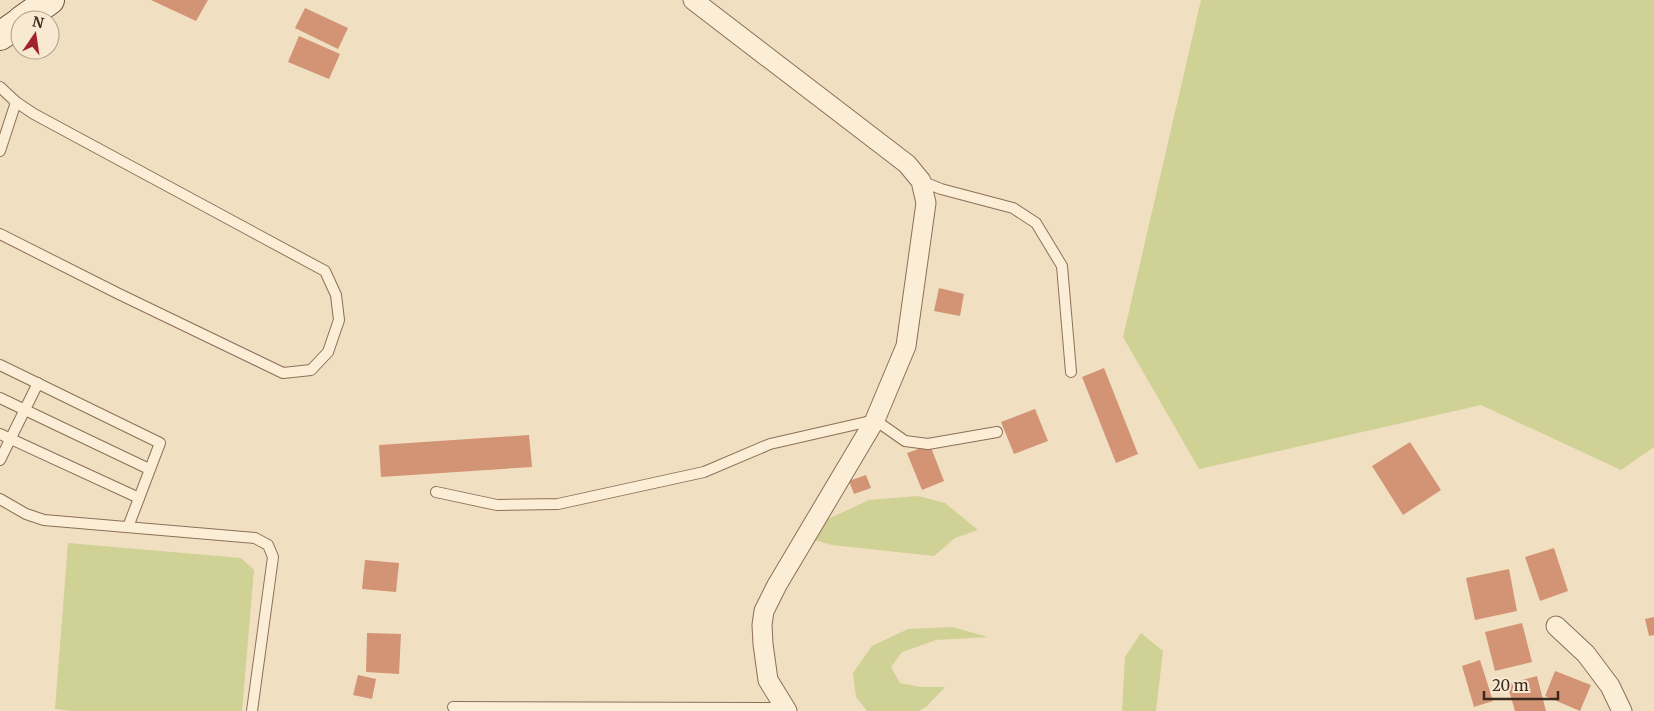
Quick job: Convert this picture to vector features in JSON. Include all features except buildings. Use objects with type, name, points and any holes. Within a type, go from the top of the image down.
[{"type":"main road","points":[[36,10],[50,0]]},
{"type":"street","points":[[693,0],[907,164],[920,181],[926,202],[906,346],[875,420],[777,585],[764,611],[762,625],[763,644],[768,680],[786,710]]},
{"type":"street","points":[[1556,626],[1586,654],[1610,686],[1622,711]]},
{"type":"lane","points":[[0,87],[16,102],[42,119],[325,271],[336,294],[339,320],[328,352],[311,370],[283,373],[0,234]]},
{"type":"lane","points":[[0,151],[16,102]]},
{"type":"lane","points":[[920,181],[940,189],[1013,208],[1036,223],[1062,266],[1071,372]]},
{"type":"lane","points":[[0,365],[160,443],[128,527]]},
{"type":"lane","points":[[0,460],[38,383]]},
{"type":"lane","points":[[0,398],[150,469]]},
{"type":"lane","points":[[436,492],[497,505],[558,504],[704,472],[770,444],[875,420],[904,441],[928,444],[997,432]]},
{"type":"lane","points":[[0,434],[139,498]]},
{"type":"lane","points":[[0,498],[26,514],[44,520],[255,538],[268,545],[273,557],[252,711]]},
{"type":"lane","points":[[453,706],[786,710]]},
{"type":"green space","points":[[1201,0],[1654,0],[1654,447],[1621,470],[1481,405],[1199,469],[1123,337]]},
{"type":"green space","points":[[918,496],[945,503],[978,530],[955,538],[934,556],[832,545],[803,537],[828,519],[869,500]]},
{"type":"green space","points":[[68,543],[241,558],[254,570],[242,711],[72,711],[55,709]]},
{"type":"green space","points":[[952,627],[988,637],[936,640],[902,652],[891,667],[900,683],[921,687],[945,687],[927,706],[919,711],[867,711],[856,697],[853,673],[872,646],[908,629]]},
{"type":"green space","points":[[1141,633],[1163,651],[1156,711],[1122,711],[1125,657]]}]
